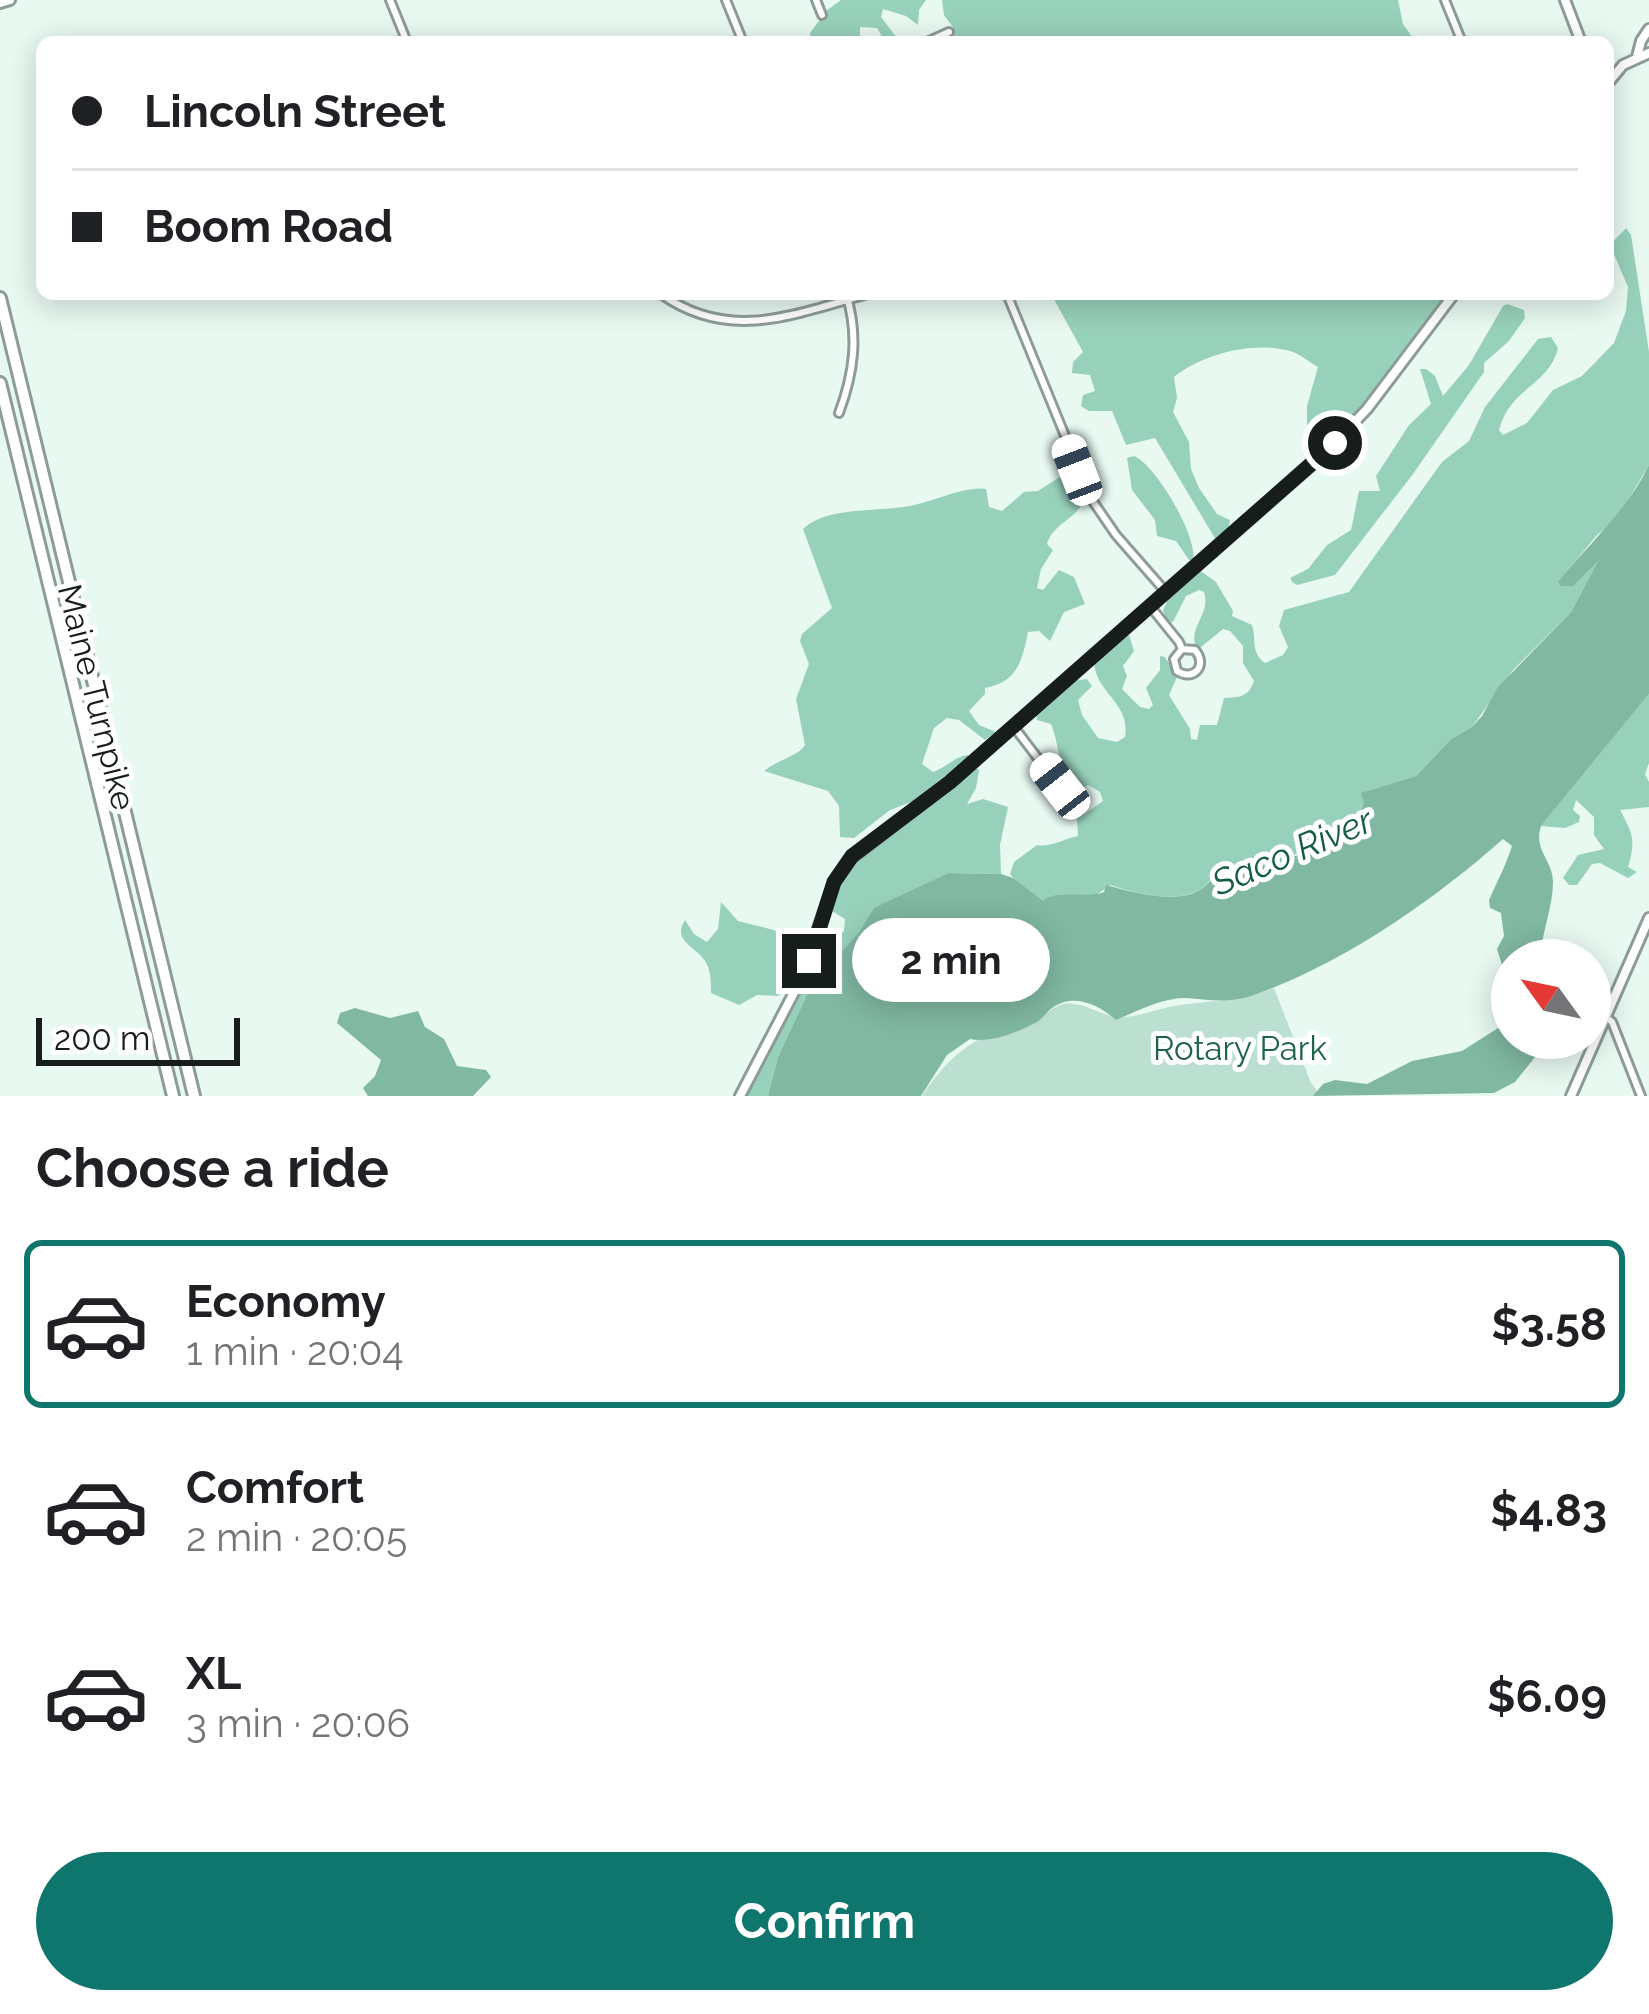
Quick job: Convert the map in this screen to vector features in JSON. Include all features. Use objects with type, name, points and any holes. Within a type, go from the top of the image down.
[{"type":"highway","name":"Maine Turnpike","points":[[0,298],[194,1096]]},
{"type":"highway","name":"Maine Turnpike","points":[[0,383],[173,1096]]},
{"type":"street","points":[[0,3],[10,0]]},
{"type":"street","points":[[390,0],[405,36]]},
{"type":"street","points":[[726,0],[741,36]]},
{"type":"street","points":[[816,0],[822,15]]},
{"type":"street","points":[[1445,0],[1460,36]]},
{"type":"street","points":[[1564,0],[1579,36]]},
{"type":"street","points":[[1637,57],[1649,29]]},
{"type":"street","points":[[941,36],[950,32]]},
{"type":"street","points":[[1614,75],[1649,53]]},
{"type":"street","points":[[672,300],[698,315],[742,323],[835,300]]},
{"type":"street","points":[[839,413],[851,379],[855,346],[847,300]]},
{"type":"street","points":[[1008,300],[1090,497],[1165,591]]},
{"type":"street","points":[[740,1096],[800,981],[834,882],[845,864],[1014,727],[1345,433],[1449,300]]},
{"type":"street","points":[[1150,606],[1182,649],[1195,650],[1200,657],[1198,671],[1190,676],[1174,668],[1175,655],[1182,649]]},
{"type":"street","points":[[1014,727],[1060,786]]},
{"type":"street","points":[[1611,1005],[1649,918]]},
{"type":"street","points":[[1611,1021],[1641,1096]]},
{"type":"street","points":[[1571,1096],[1587,1059]]},
{"type":"green space","name":"Rotary Park","points":[[1274,988],[1311,1083],[1321,1096],[922,1096],[949,1062],[976,1041],[1065,1004],[1126,1017]]},
{"type":"shaded area","points":[[841,0],[926,0],[919,10],[918,25],[883,9],[881,17],[895,36],[860,27],[860,36],[810,36],[826,11]]},
{"type":"shaded area","points":[[942,0],[1398,0],[1403,24],[1412,36],[951,36],[953,27],[944,15]]},
{"type":"shaded area","points":[[1626,228],[1631,235],[1649,352],[1649,465],[1616,520],[1597,535],[1559,581],[1598,561],[1571,612],[1513,670],[1472,727],[1451,739],[1416,776],[1368,791],[1362,810],[1347,824],[1271,865],[1262,856],[1243,870],[1213,876],[1194,893],[1180,896],[1110,885],[1095,896],[1043,901],[1024,890],[1010,874],[1014,862],[1037,845],[1078,836],[1077,819],[1103,801],[1100,792],[1088,785],[1074,793],[1065,790],[1051,724],[1037,720],[1036,713],[1072,681],[1087,679],[1092,686],[1078,700],[1082,715],[1098,738],[1117,742],[1125,737],[1123,715],[1099,680],[1094,659],[1129,635],[1134,651],[1123,666],[1127,676],[1122,689],[1140,707],[1149,709],[1153,705],[1146,688],[1160,670],[1160,656],[1165,657],[1177,677],[1169,695],[1191,739],[1197,740],[1200,725],[1217,725],[1224,698],[1246,694],[1254,681],[1243,663],[1243,646],[1223,629],[1201,647],[1195,644],[1204,592],[1186,596],[1173,622],[1167,621],[1163,610],[1172,591],[1199,570],[1216,582],[1232,616],[1252,625],[1260,659],[1265,663],[1283,655],[1288,647],[1279,626],[1284,610],[1349,592],[1442,462],[1469,441],[1485,407],[1538,339],[1551,337],[1558,348],[1547,371],[1504,416],[1499,430],[1503,435],[1527,423],[1553,390],[1582,376],[1614,343],[1626,311],[1628,287],[1614,254],[1614,241]]},
{"type":"shaded area","points":[[1054,300],[1441,300],[1355,414],[1345,426],[1327,434],[1317,452],[1307,445],[1307,406],[1318,367],[1296,353],[1262,348],[1230,351],[1174,377],[1173,412],[1189,442],[1191,469],[1217,514],[1230,520],[1228,531],[1216,540],[1155,438],[1126,445],[1112,411],[1089,411],[1081,406],[1083,395],[1095,391],[1090,375],[1072,373],[1073,362],[1083,352]]},
{"type":"shaded area","points":[[1507,304],[1524,310],[1525,318],[1509,341],[1484,363],[1484,372],[1413,474],[1335,575],[1297,585],[1292,582],[1290,578],[1308,569],[1327,545],[1351,530],[1359,491],[1380,491],[1376,476],[1409,425],[1431,404],[1420,369],[1435,376],[1443,396],[1469,365]]},
{"type":"shaded area","points":[[1134,456],[1174,503],[1189,535],[1193,560],[1176,541],[1157,536],[1155,520],[1132,490],[1127,458]]},
{"type":"shaded area","points":[[1649,465],[1649,694],[1541,826],[1540,842],[1553,882],[1542,939],[1502,939],[1501,913],[1490,908],[1489,900],[1512,846],[1503,839],[1447,885],[1352,949],[1251,996],[1169,1000],[1116,1020],[1087,1003],[1063,1002],[1018,1031],[993,1039],[970,1039],[947,1055],[921,1096],[768,1096],[778,1057],[811,986],[874,908],[948,873],[1001,874],[1043,901],[1104,892],[1106,885],[1164,897],[1193,893],[1213,876],[1243,870],[1262,855],[1272,864],[1301,854],[1361,813],[1361,793],[1416,776],[1451,739],[1472,727],[1498,687],[1571,612],[1598,561],[1573,586],[1558,582]]},
{"type":"shaded area","points":[[1066,478],[1084,499],[1050,537],[1047,544],[1053,550],[1041,569],[1037,588],[1043,590],[1059,570],[1074,577],[1085,604],[1064,612],[1050,641],[1039,631],[1028,632],[1011,676],[985,688],[969,711],[979,725],[996,732],[985,740],[959,720],[947,718],[934,728],[922,764],[933,772],[968,758],[854,838],[840,837],[839,806],[828,791],[764,771],[805,745],[796,699],[809,664],[800,641],[832,608],[803,529],[828,516],[908,506],[970,489],[986,489],[989,507],[1002,511],[1024,492],[1038,491]]},
{"type":"shaded area","points":[[1649,694],[1645,774],[1649,807],[1620,810],[1632,837],[1628,867],[1637,872],[1628,878],[1600,863],[1592,864],[1577,885],[1569,885],[1563,878],[1578,855],[1604,849],[1594,835],[1594,817],[1576,800],[1573,810],[1579,822],[1565,828],[1541,826]]},
{"type":"shaded area","points":[[974,767],[979,770],[976,788],[967,804],[983,799],[1008,807],[1000,845],[1001,874],[948,873],[874,909],[811,986],[778,1057],[768,1096],[746,1096],[816,958],[844,931],[845,919],[831,905],[845,871],[866,849]]},
{"type":"shaded area","points":[[721,902],[738,921],[774,930],[791,946],[807,942],[794,982],[778,996],[757,995],[739,1005],[711,993],[707,965],[681,933],[685,920],[707,942],[718,929]]},
{"type":"shaded area","points":[[355,1008],[390,1018],[418,1011],[425,1027],[444,1039],[457,1066],[486,1070],[491,1077],[473,1096],[368,1096],[363,1088],[375,1076],[381,1060],[337,1023],[340,1013]]},
{"type":"shaded area","points":[[1491,1033],[1491,1059],[1534,1059],[1515,1082],[1494,1093],[1313,1096],[1323,1084],[1335,1080],[1367,1084],[1412,1061],[1462,1051]]},
{"type":"route","points":[[809,961],[834,882],[852,856],[950,782],[1335,443]]},
{"type":"water label","name":"Saco River","points":[[1292,851]]}]
